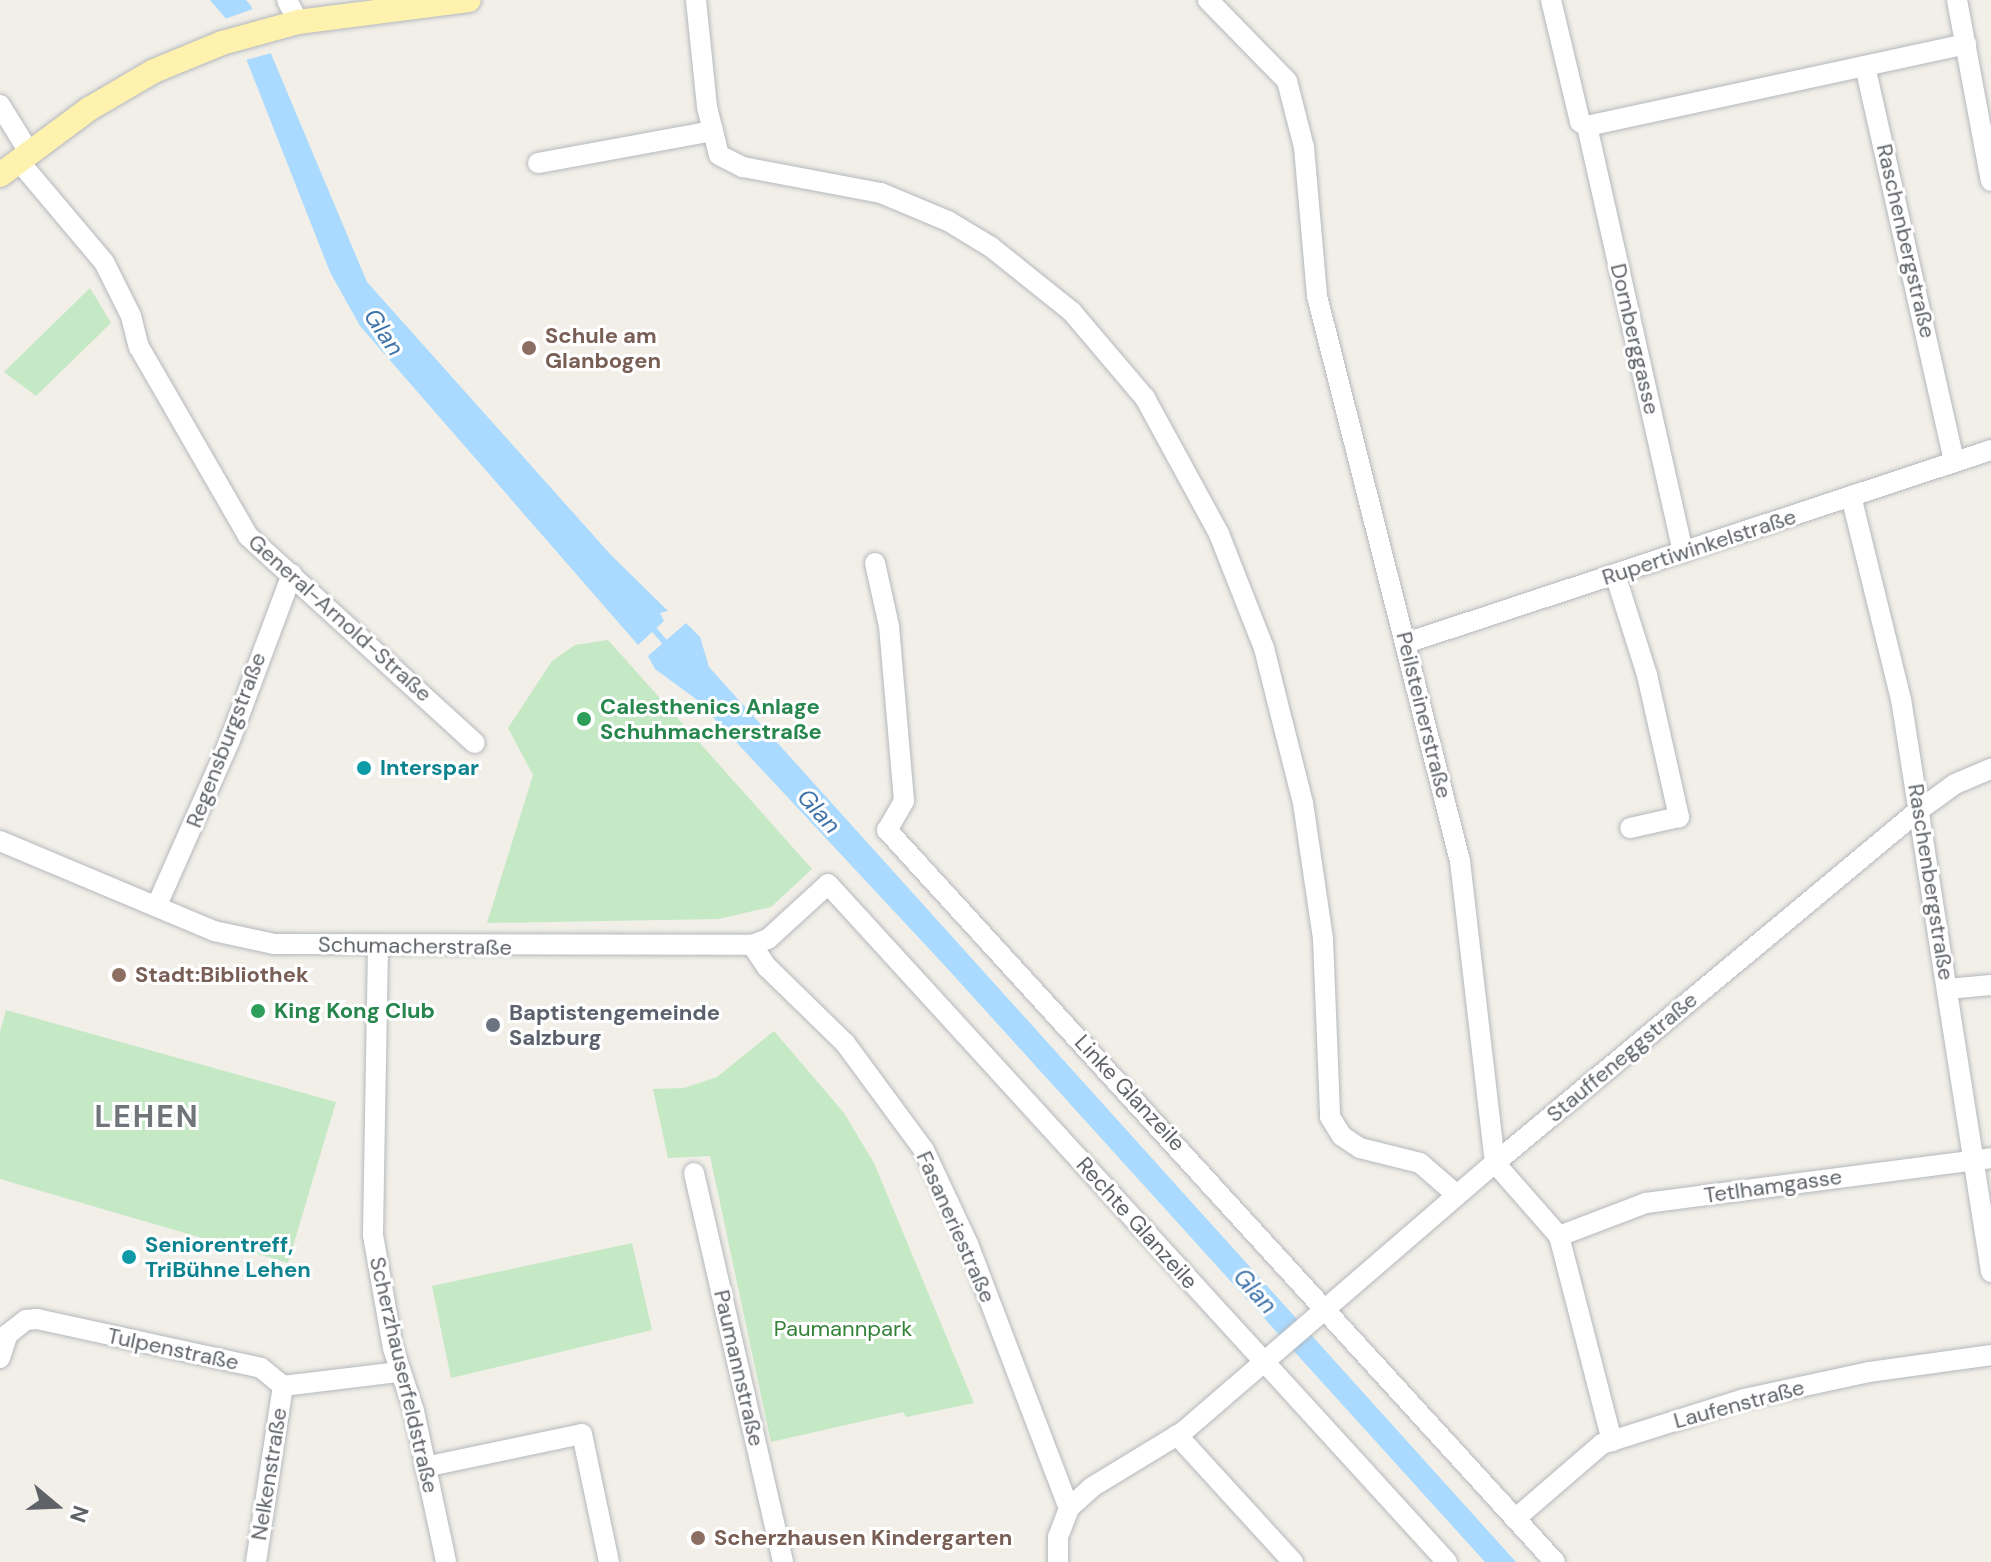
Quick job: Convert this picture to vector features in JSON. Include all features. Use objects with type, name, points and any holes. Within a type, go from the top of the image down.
[{"type":"main road","points":[[15,162],[154,71],[222,43],[288,25],[469,0]]},
{"type":"street","points":[[287,0],[288,25]]},
{"type":"street","points":[[696,0],[713,131],[719,155],[743,167],[853,185],[948,221],[991,247],[1072,312],[1139,389],[1219,534],[1264,648],[1303,803],[1321,924],[1330,1117],[1342,1136],[1360,1148],[1420,1163],[1457,1195]]},
{"type":"street","name":"Peilsteinerstraße","points":[[1208,0],[1284,78],[1304,147],[1317,296],[1460,861],[1495,1163]]},
{"type":"street","name":"Dornberggasse","points":[[1551,0],[1580,122],[1587,126],[1683,552]]},
{"type":"street","points":[[1957,0],[1991,181]]},
{"type":"street","points":[[1587,126],[1966,44]]},
{"type":"street","name":"Raschenbergstraße","points":[[1865,66],[1954,462]]},
{"type":"street","name":"General-Arnold-Straße","points":[[0,105],[15,162],[104,262],[131,316],[139,347],[248,536],[475,743]]},
{"type":"street","points":[[538,163],[713,131]]},
{"type":"street","name":"Rupertiwinkelstraße","points":[[1406,643],[1991,450]]},
{"type":"street","name":"Raschenbergstraße","points":[[1851,496],[1892,656],[1947,989],[1982,1159],[1991,1272]]},
{"type":"street","name":"Linke Glanzeile","points":[[875,563],[891,640],[904,801],[887,830],[1321,1312],[1555,1562]]},
{"type":"street","name":"Regensburgstraße","points":[[157,905],[230,740],[292,574]]},
{"type":"street","points":[[1615,574],[1647,675],[1679,817],[1630,828]]},
{"type":"street","name":"Stauffeneggstraße","points":[[1265,1364],[1457,1195],[1918,811],[1955,784],[1991,769]]},
{"type":"street","name":"Schumacherstraße","points":[[0,841],[231,937],[274,944],[752,945]]},
{"type":"street","name":"Rechte Glanzeile","points":[[752,945],[768,939],[828,884],[1447,1562]]},
{"type":"street","name":"Fasaneriestraße","points":[[752,945],[767,967],[845,1043],[924,1150],[968,1244],[1069,1508]]},
{"type":"street","name":"Scherzhauserfeldstraße","points":[[378,946],[373,1235],[399,1372],[414,1411],[446,1562]]},
{"type":"street","points":[[1947,989],[1991,985]]},
{"type":"street","name":"Tetlhamgasse","points":[[1559,1236],[1646,1203],[1982,1159]]},
{"type":"street","points":[[1495,1163],[1559,1236],[1612,1441]]},
{"type":"street","name":"Paumannstraße","points":[[694,1173],[783,1562]]},
{"type":"street","name":"Tulpenstraße","points":[[0,1358],[8,1334],[26,1320],[37,1319],[261,1368],[283,1386]]},
{"type":"street","name":"Laufenstraße","points":[[1515,1519],[1612,1441],[1744,1399],[1869,1372],[1991,1355]]},
{"type":"street","points":[[1058,1562],[1058,1537],[1069,1508],[1092,1487],[1177,1435],[1265,1364]]},
{"type":"street","points":[[283,1386],[399,1372]]},
{"type":"street","name":"Nelkenstraße","points":[[256,1562],[283,1386]]},
{"type":"street","points":[[425,1467],[582,1434],[609,1562]]},
{"type":"street","points":[[1177,1435],[1293,1562]]},
{"type":"green space","points":[[90,288],[111,323],[36,396],[4,372]]},
{"type":"green space","points":[[608,640],[812,869],[771,907],[718,919],[487,923],[533,775],[508,728],[552,661],[575,645]]},
{"type":"green space","points":[[6,1010],[336,1102],[288,1263],[0,1179],[0,1032]]},
{"type":"green space","name":"Paumannpark","points":[[774,1031],[844,1113],[874,1163],[974,1403],[906,1417],[903,1412],[771,1442],[710,1156],[668,1158],[653,1089],[684,1088],[717,1077]]},
{"type":"green space","points":[[632,1243],[652,1330],[451,1378],[432,1286]]},
{"type":"water","points":[[210,0],[246,0],[251,6],[367,282],[611,555],[668,611],[660,613],[664,621],[638,645],[360,326],[330,272],[234,28]]},
{"type":"water","points":[[686,623],[700,637],[709,667],[1516,1562],[1485,1562],[946,967],[696,699],[655,669],[648,656]]},
{"type":"pier","points":[[256,8],[275,52],[242,61],[222,20]]},
{"type":"waterway","name":"Glan","points":[[650,625],[669,647]]},
{"type":"place","name":"Schule am Glanbogen","points":[[529,348]]},
{"type":"place","name":"Calesthenics Anlage Schuhmacherstraße","points":[[584,719]]},
{"type":"place","name":"Interspar","points":[[364,768]]},
{"type":"place","name":"Stadt:Bibliothek","points":[[119,975]]},
{"type":"place","name":"King Kong Club","points":[[258,1011]]},
{"type":"place","name":"Baptistengemeinde Salzburg","points":[[493,1025]]},
{"type":"place","name":"Seniorentreff, TriBühne Lehen","points":[[129,1257]]},
{"type":"place","name":"Scherzhausen Kindergarten","points":[[698,1538]]},
{"type":"district","name":"LEHEN","points":[[147,1117]]}]
